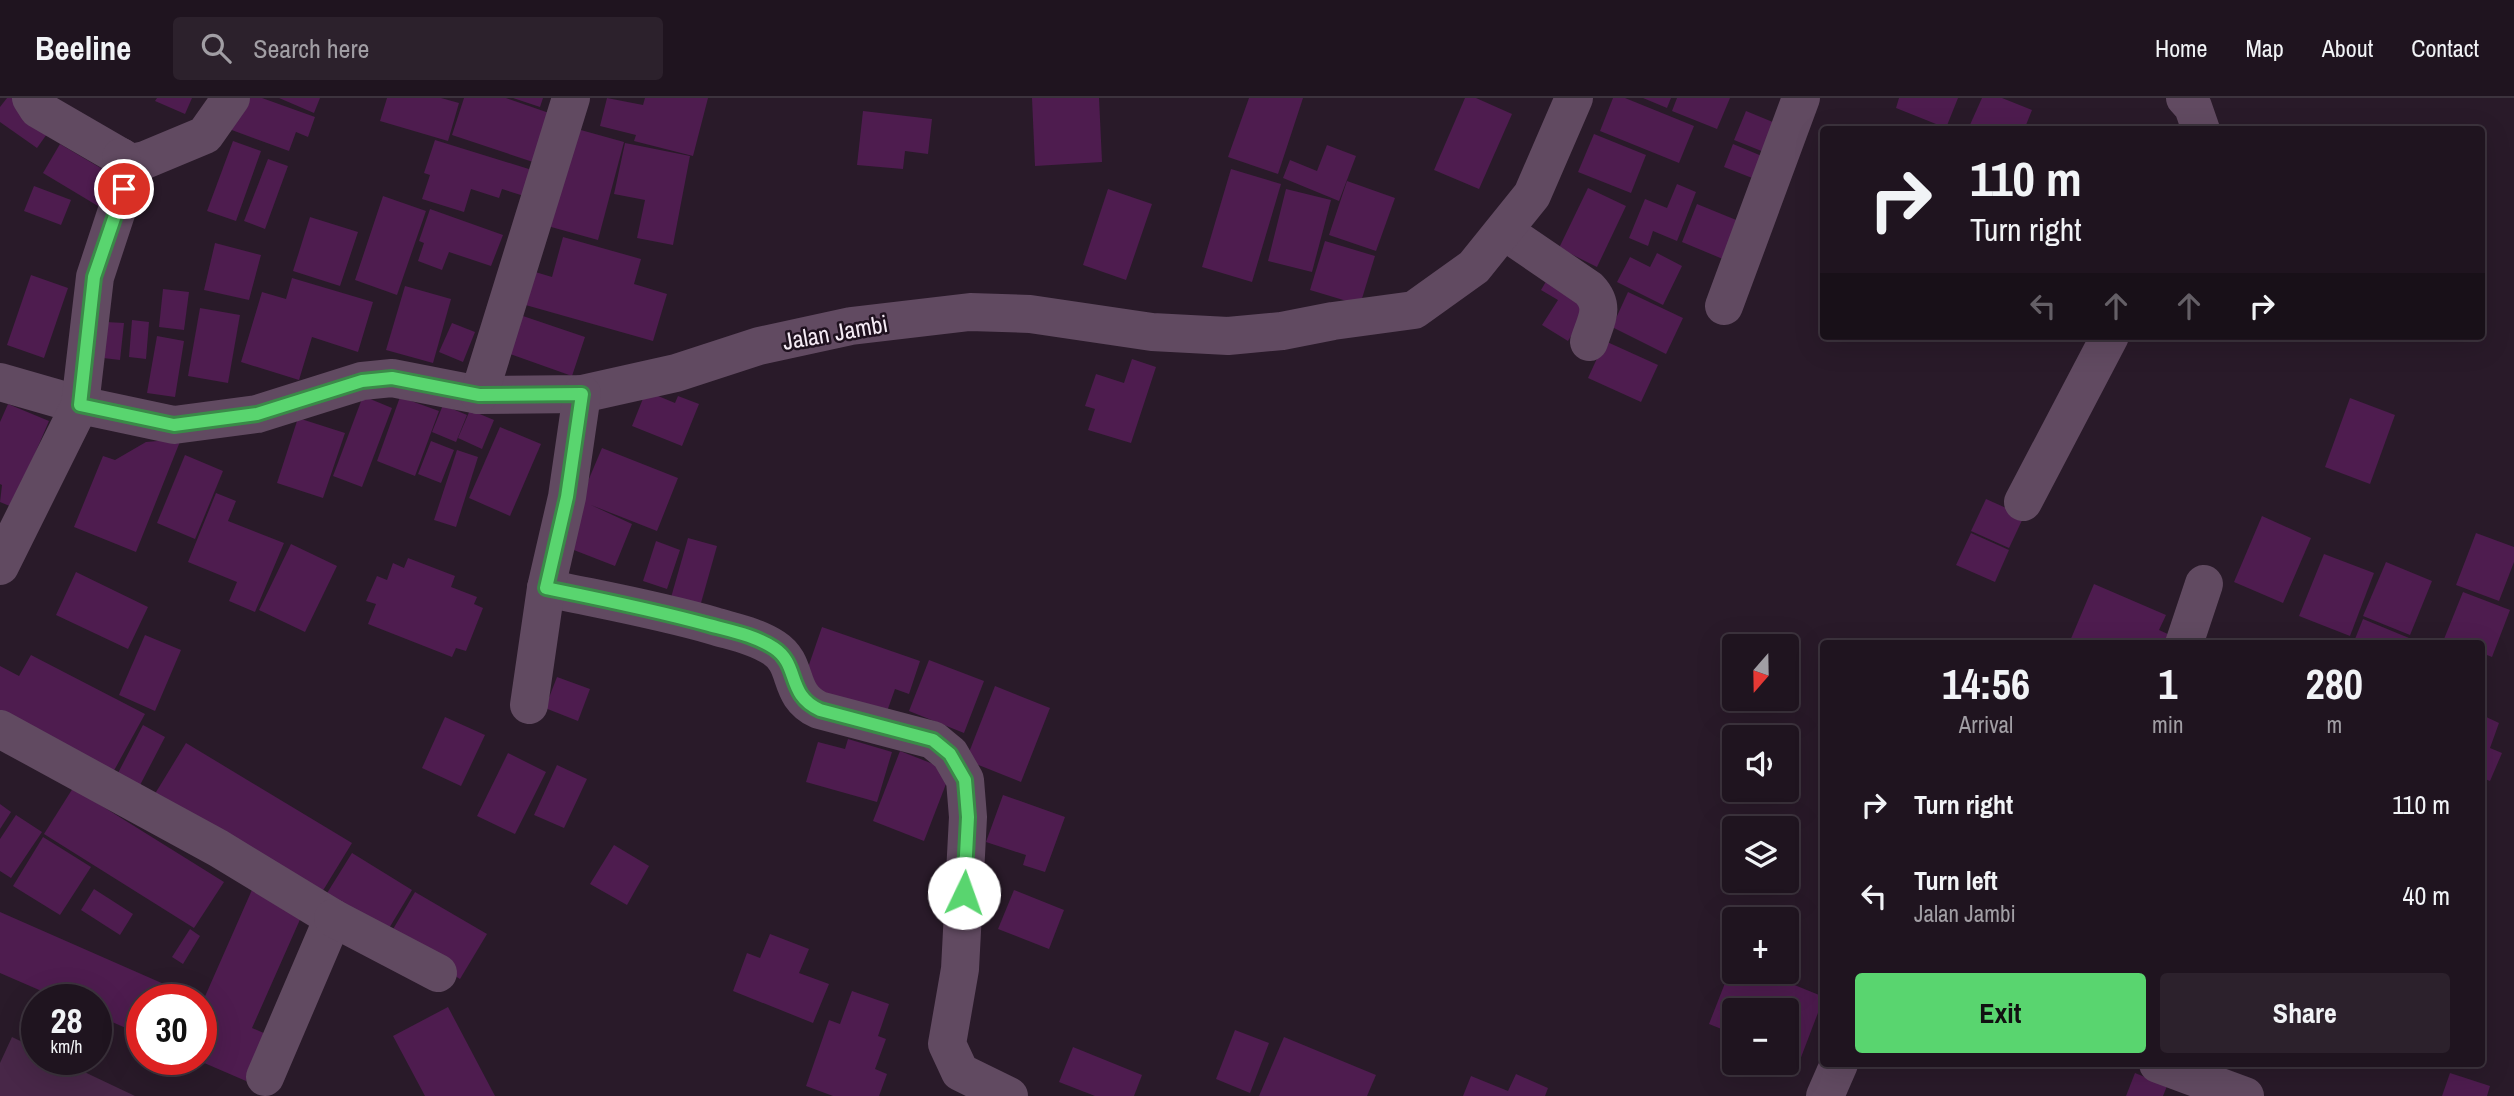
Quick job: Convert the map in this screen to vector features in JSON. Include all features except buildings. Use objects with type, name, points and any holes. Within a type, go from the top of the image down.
[{"type":"street","points":[[32,98],[38,109],[131,163],[145,160],[205,135],[231,98]]},
{"type":"street","points":[[479,395],[571,98]]},
{"type":"street","name":"Jalan Jambi","points":[[0,383],[80,405],[174,425],[257,414],[362,381],[392,378],[479,395],[582,394],[676,373],[759,346],[851,326],[970,312],[1030,314],[1152,332],[1228,336],[1282,331],[1413,310],[1474,267],[1532,195],[1574,98]]},
{"type":"street","points":[[1724,306],[1801,98]]},
{"type":"street","points":[[2185,98],[2193,107],[2199,126]]},
{"type":"street","points":[[0,566],[80,405],[94,277],[124,189],[121,158]]},
{"type":"street","points":[[1504,231],[1589,289],[1598,298],[1599,310],[1589,342]]},
{"type":"street","points":[[2023,502],[2108,340]]},
{"type":"street","points":[[529,705],[546,588],[567,497],[582,394]]},
{"type":"street","points":[[2185,640],[2204,584]]},
{"type":"street","points":[[546,588],[681,617],[757,639],[783,654],[800,696],[807,704],[820,710],[933,740],[950,754],[965,780],[968,817],[960,969],[947,1044],[960,1072],[1009,1096]]},
{"type":"street","points":[[0,729],[218,848],[332,918],[438,973]]},
{"type":"street","points":[[265,1077],[332,918]]},
{"type":"street","points":[[1825,1096],[1838,1067]]},
{"type":"street","points":[[2166,1067],[2245,1096]]},
{"type":"shaded area","points":[[12,1037],[21,1041],[21,1075],[91,1075],[135,1096],[0,1096],[0,1063]]},
{"type":"route","points":[[124,189],[94,277],[80,405],[174,425],[257,414],[362,381],[392,378],[479,395],[582,394],[567,497],[546,588],[681,617],[757,639],[783,654],[800,696],[807,704],[820,710],[933,740],[950,754],[965,780],[968,817],[964,893]]}]
